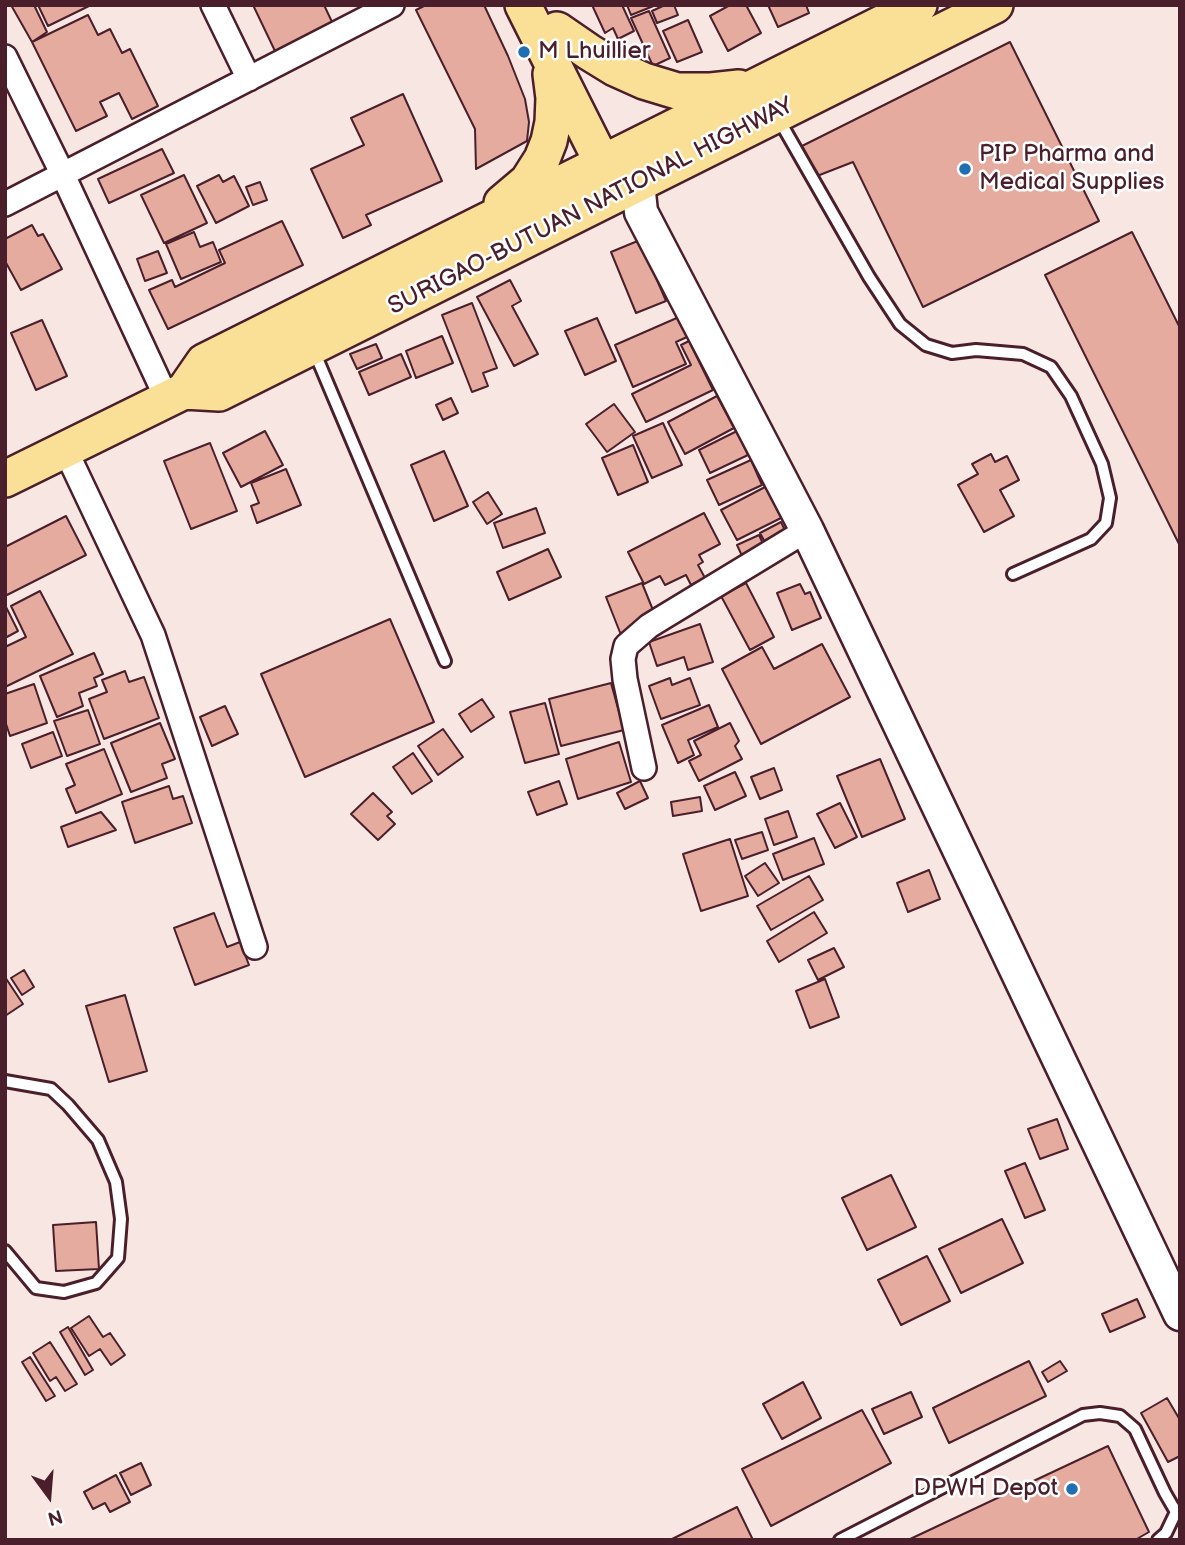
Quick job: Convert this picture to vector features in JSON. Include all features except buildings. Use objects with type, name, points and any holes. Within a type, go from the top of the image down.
[{"type":"main road","points":[[523,5],[551,32],[643,81],[677,91],[712,91],[768,100]]},
{"type":"main road","name":"SURIGAO-BUTUAN NATIONAL HIGHWAY","points":[[5,479],[176,395],[219,393],[312,346],[624,181],[768,100],[919,5]]},
{"type":"main road","name":"SURIGAO-BUTUAN NATIONAL HIGHWAY","points":[[768,100],[995,5]]},
{"type":"main road","points":[[551,32],[624,181]]},
{"type":"main road","points":[[476,226],[527,181],[542,159],[549,141],[554,98],[551,32]]},
{"type":"main road","name":"SURIGAO-BUTUAN NATIONAL HIGHWAY","points":[[176,395],[204,362],[476,226],[624,181]]},
{"type":"street","points":[[213,5],[249,79]]},
{"type":"street","points":[[5,204],[392,5]]},
{"type":"street","points":[[5,57],[176,395]]},
{"type":"street","points":[[624,181],[807,530],[1180,1314]]},
{"type":"street","points":[[65,449],[153,635],[256,947]]},
{"type":"street","points":[[644,768],[625,679],[623,659],[626,646],[662,618],[807,530]]},
{"type":"lane","points":[[768,100],[869,277],[900,324],[926,345],[952,352],[976,350],[1023,354],[1051,366],[1071,396],[1102,464],[1110,498],[1106,523],[1091,539],[1013,574]]},
{"type":"lane","points":[[312,346],[445,661]]},
{"type":"lane","points":[[5,1081],[51,1089],[98,1140],[116,1182],[121,1219],[118,1258],[96,1283],[64,1292],[36,1289],[5,1251]]},
{"type":"lane","points":[[840,1540],[859,1535],[1083,1415],[1100,1413],[1120,1416],[1135,1429],[1165,1493],[1178,1511],[1158,1540]]},
{"type":"place","name":"M Lhuillier","points":[[524,52]]},
{"type":"place","name":"PIP Pharma and Medical Supplies","points":[[965,169]]},
{"type":"place","name":"DPWH Depot","points":[[1072,1489]]}]
